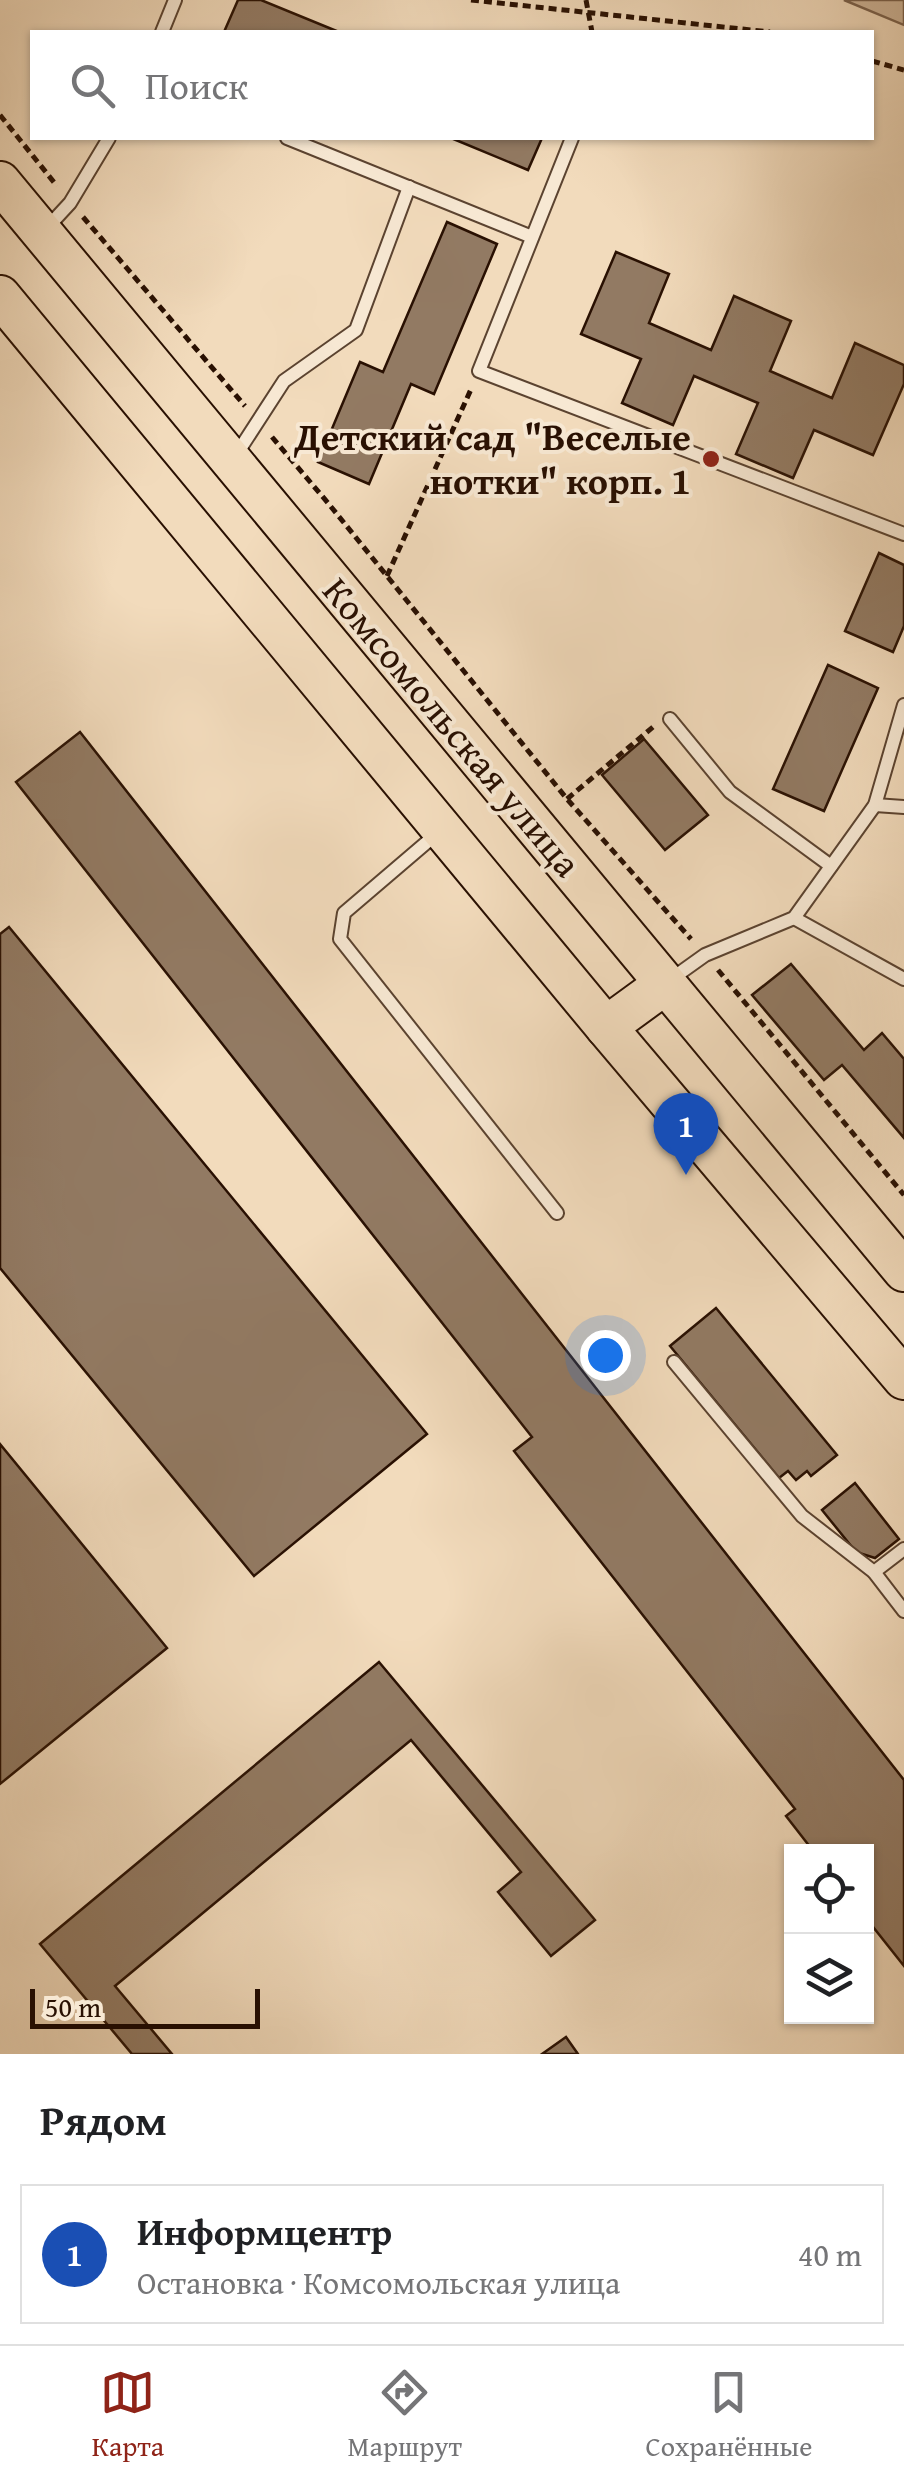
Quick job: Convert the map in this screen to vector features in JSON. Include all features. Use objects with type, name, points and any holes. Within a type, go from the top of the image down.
[{"type":"main road","name":"Комсомольская улица","points":[[0,182],[904,1272]]},
{"type":"main road","name":"Комсомольская улица","points":[[0,296],[606,1027],[904,1379]]},
{"type":"main road","points":[[606,1027],[665,984]]},
{"type":"lane","points":[[163,30],[175,0]]},
{"type":"lane","points":[[42,233],[70,203],[108,140]]},
{"type":"lane","points":[[292,140],[532,237]]},
{"type":"lane","points":[[571,140],[479,371],[904,534]]},
{"type":"lane","points":[[232,462],[284,381],[356,330],[409,187]]},
{"type":"lane","points":[[665,984],[705,955],[794,918],[875,805],[904,704]]},
{"type":"lane","points":[[670,719],[730,792],[831,866]]},
{"type":"lane","points":[[875,805],[904,807]]},
{"type":"lane","points":[[442,829],[344,913],[340,939],[557,1213]]},
{"type":"lane","points":[[794,918],[904,979]]},
{"type":"lane","points":[[674,1362],[802,1516],[874,1572],[904,1611]]},
{"type":"lane","points":[[874,1572],[904,1548]]},
{"type":"path","points":[[471,0],[752,30]]},
{"type":"path","points":[[586,0],[592,30]]},
{"type":"path","points":[[874,62],[904,70]]},
{"type":"path","points":[[0,116],[328,503],[567,799],[705,955],[904,1195]]},
{"type":"path","points":[[387,576],[479,371]]},
{"type":"path","points":[[567,799],[663,719],[670,719]]},
{"type":"shaded area","points":[[844,0],[904,0],[904,25]]},
{"type":"building","points":[[238,0],[261,0],[334,30],[225,30]]},
{"type":"building","points":[[456,140],[541,140],[528,170]]},
{"type":"building","points":[[447,222],[497,244],[434,394],[411,384],[369,484],[318,462],[360,362],[383,372]]},
{"type":"building","points":[[616,252],[669,274],[649,323],[711,350],[734,296],[791,321],[770,371],[832,398],[855,343],[904,365],[904,384],[873,455],[814,430],[793,478],[736,454],[758,403],[694,376],[673,425],[622,403],[641,359],[581,334]]},
{"type":"building","points":[[879,553],[904,565],[904,626],[893,652],[845,631]]},
{"type":"building","points":[[828,665],[878,688],[824,811],[773,789]]},
{"type":"building","points":[[80,732],[904,1780],[904,1966],[874,1928],[874,1844],[808,1844],[786,1816],[795,1809],[514,1451],[532,1437],[16,782]]},
{"type":"building","points":[[644,739],[708,815],[665,850],[602,775]]},
{"type":"building","points":[[9,927],[427,1434],[254,1576],[0,1268],[0,934]]},
{"type":"building","points":[[791,964],[864,1050],[882,1033],[904,1059],[904,1138],[842,1065],[824,1080],[752,995]]},
{"type":"building","points":[[716,1308],[837,1455],[811,1476],[807,1471],[796,1480],[788,1471],[779,1478],[670,1346]]},
{"type":"building","points":[[0,1444],[167,1648],[0,1784]]},
{"type":"building","points":[[855,1483],[899,1539],[875,1558],[856,1552],[822,1510]]},
{"type":"building","points":[[379,1662],[595,1920],[551,1956],[498,1892],[521,1872],[411,1740],[115,1986],[172,2054],[132,2054],[40,1944]]},
{"type":"building","points":[[566,2037],[578,2054],[542,2054]]},
{"type":"place","name":"Детский сад \"Веселые нотки\" корп. 1","points":[[711,459]]},
{"type":"place","name":"Информцентр","points":[[686,1175]]}]
